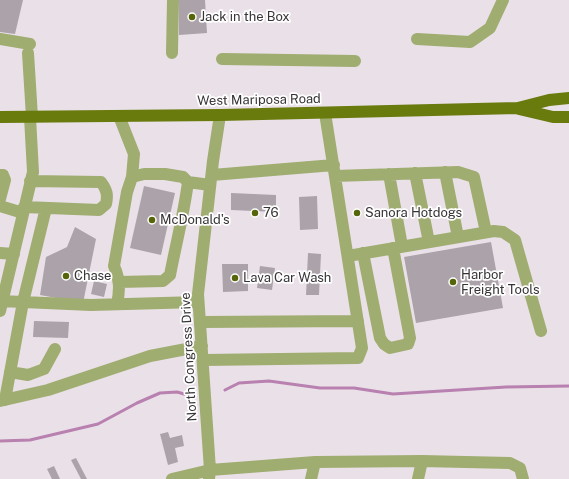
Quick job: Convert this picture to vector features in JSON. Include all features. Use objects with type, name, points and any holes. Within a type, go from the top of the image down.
[{"type":"main road","name":"West Mariposa Road","points":[[0,117],[220,115],[518,108],[549,100],[569,98]]},
{"type":"main road","name":"West Mariposa Road","points":[[518,108],[553,117],[569,118]]},
{"type":"street","points":[[172,53],[173,0]]},
{"type":"street","points":[[417,39],[470,42],[490,28],[503,0]]},
{"type":"street","points":[[0,39],[29,49],[33,172],[1,304],[23,302],[91,305],[198,302]]},
{"type":"street","points":[[222,59],[356,62]]},
{"type":"street","points":[[203,360],[358,358],[362,348],[325,113]]},
{"type":"street","name":"North Congress Drive","points":[[210,474],[198,302],[211,180],[220,115]]},
{"type":"street","points":[[117,304],[120,292],[119,277],[114,266],[127,192],[132,177],[134,154],[119,116]]},
{"type":"street","points":[[132,177],[144,174],[165,174],[183,177],[188,182],[334,171],[389,174],[458,172],[474,178],[486,232]]},
{"type":"street","points":[[444,172],[458,237]]},
{"type":"street","points":[[414,173],[429,242]]},
{"type":"street","points":[[0,174],[3,174],[5,180],[0,199]]},
{"type":"street","points":[[363,253],[380,338],[384,344],[390,348],[408,344],[410,338],[389,174]]},
{"type":"street","points":[[0,206],[24,210],[46,208],[99,210],[106,204],[108,197],[106,188],[101,182],[30,182]]},
{"type":"street","points":[[119,282],[162,281],[170,275],[185,206],[188,182]]},
{"type":"street","points":[[106,204],[124,209]]},
{"type":"street","points":[[46,208],[23,302],[10,372],[2,400],[48,390],[150,356],[202,346]]},
{"type":"street","points":[[348,256],[486,232],[503,232],[515,240],[541,332]]},
{"type":"street","points":[[0,253],[14,254]]},
{"type":"street","points":[[200,322],[358,321]]},
{"type":"street","points":[[10,372],[28,375],[44,369],[55,349]]},
{"type":"street","points":[[172,479],[315,462],[422,461],[510,463],[520,468],[523,479]]},
{"type":"street","points":[[418,479],[422,461]]},
{"type":"street","points":[[311,479],[315,462]]},
{"type":"building","points":[[0,0],[23,0],[15,34],[0,32]]},
{"type":"building","name":"Jack in the Box","points":[[179,0],[205,0],[207,33],[179,35]]},
{"type":"building","points":[[144,186],[175,193],[161,255],[130,248]]},
{"type":"building","points":[[231,193],[276,195],[276,212],[231,210]]},
{"type":"building","points":[[317,196],[318,229],[300,230],[299,197]]},
{"type":"building","name":"Chase","points":[[75,227],[96,239],[83,303],[40,295],[46,257],[67,247]]},
{"type":"building","name":"Harbor Freight Tools","points":[[491,242],[503,308],[416,323],[404,257]]},
{"type":"building","points":[[308,253],[321,254],[319,295],[306,295]]},
{"type":"building","name":"Lava Car Wash","points":[[222,264],[248,264],[248,291],[223,292]]},
{"type":"building","points":[[260,266],[275,268],[272,290],[257,288]]},
{"type":"building","points":[[94,281],[107,284],[104,297],[91,294]]},
{"type":"building","points":[[34,321],[69,322],[68,338],[33,337]]},
{"type":"building","points":[[168,432],[170,438],[182,435],[184,446],[175,448],[178,462],[168,465],[160,434]]},
{"type":"building","points":[[76,458],[87,479],[81,479],[71,460]]},
{"type":"building","points":[[54,466],[60,479],[52,479],[47,469]]},
{"type":"waterway","points":[[225,390],[239,383],[269,381],[320,388],[354,388],[393,394],[506,387],[569,386]]},
{"type":"waterway","points":[[0,441],[30,440],[98,424],[137,403],[160,393],[177,392],[195,397]]},
{"type":"place","name":"Jack in the Box","points":[[192,17]]},
{"type":"place","name":"76","points":[[255,213]]},
{"type":"place","name":"Sanora Hotdogs","points":[[357,213]]},
{"type":"place","name":"McDonald's","points":[[152,220]]},
{"type":"place","name":"Chase","points":[[66,276]]},
{"type":"place","name":"Lava Car Wash","points":[[235,278]]},
{"type":"place","name":"Harbor Freight Tools","points":[[453,282]]}]
